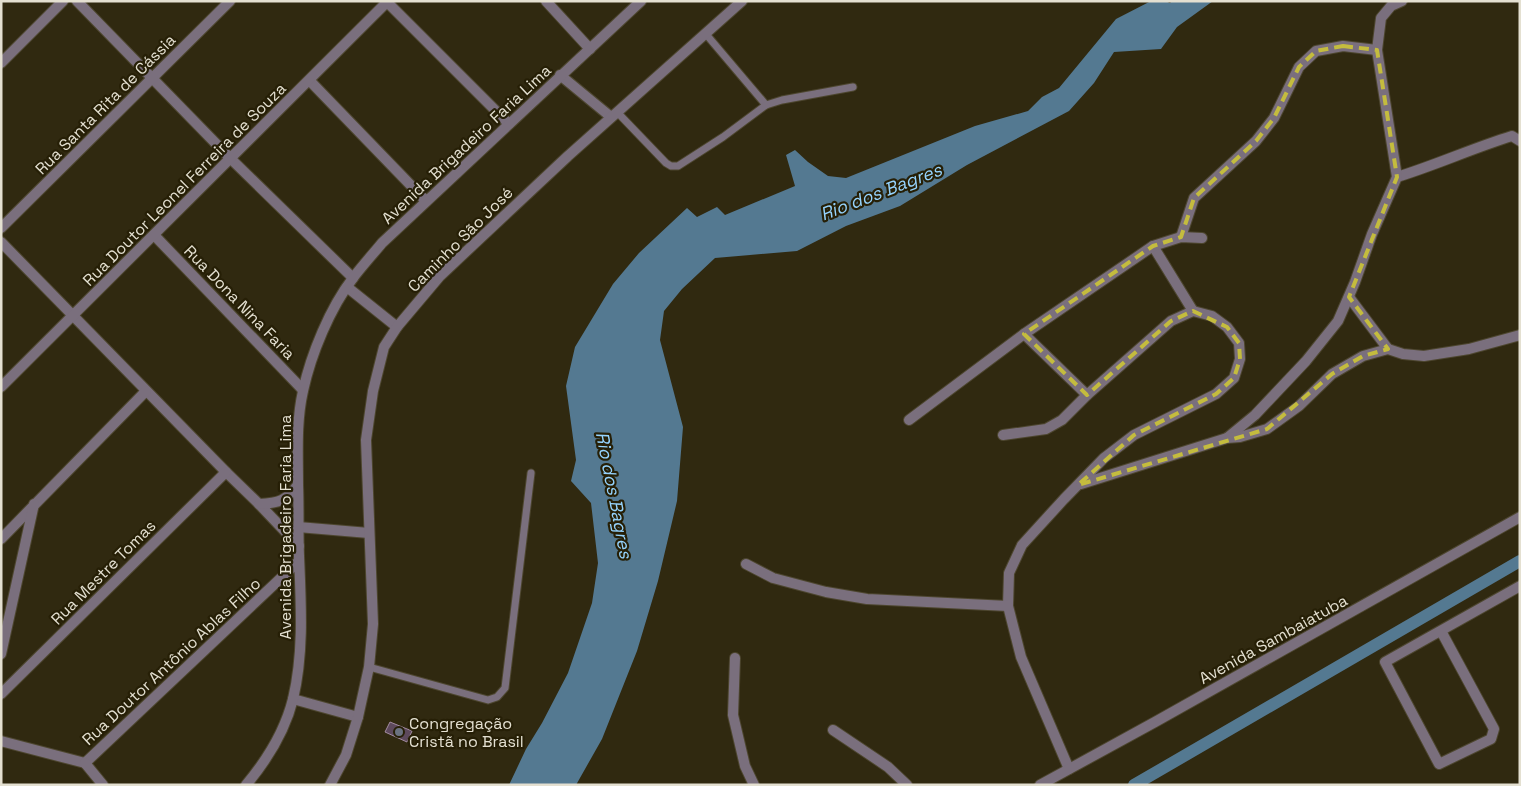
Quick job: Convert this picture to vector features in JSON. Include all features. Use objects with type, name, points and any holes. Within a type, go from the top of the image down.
[{"type":"street","points":[[1,63],[63,1]]},
{"type":"street","points":[[77,1],[350,282],[397,327]]},
{"type":"street","name":"Rua Santa Rita de Cássia","points":[[1,228],[230,1]]},
{"type":"street","points":[[546,1],[590,48]]},
{"type":"street","name":"Avenida Brigadeiro Faria Lima","points":[[246,785],[260,768],[282,731],[292,699],[298,659],[301,617],[298,527],[299,424],[303,390],[313,354],[328,322],[350,282],[382,243],[641,1]]},
{"type":"street","name":"Caminho São José","points":[[330,785],[346,755],[358,717],[374,624],[366,440],[373,391],[384,347],[397,327],[440,276],[614,115],[742,1]]},
{"type":"street","points":[[1227,438],[1255,415],[1306,360],[1338,321],[1349,297],[1372,234],[1397,177],[1377,50],[1381,18],[1391,6],[1402,1]]},
{"type":"street","points":[[387,2],[510,124]]},
{"type":"street","name":"Rua Doutor Leonel Ferreira de Souza","points":[[1,387],[230,158],[310,81],[387,2]]},
{"type":"street","points":[[1181,237],[1194,198],[1256,141],[1274,118],[1299,67],[1310,56],[1316,51],[1343,46],[1377,50]]},
{"type":"street","points":[[560,75],[614,115]]},
{"type":"street","points":[[310,81],[426,201]]},
{"type":"street","points":[[1397,177],[1475,147],[1512,136],[1520,141]]},
{"type":"street","name":"Rua Dona Nina Faria","points":[[154,235],[303,390]]},
{"type":"street","points":[[909,420],[1024,334],[1153,246],[1181,237],[1202,238]]},
{"type":"street","points":[[1,242],[299,546]]},
{"type":"street","points":[[1153,246],[1193,311]]},
{"type":"street","points":[[1349,297],[1388,349]]},
{"type":"street","points":[[1004,435],[1046,429],[1062,420],[1087,395],[1172,321],[1193,311],[1212,316],[1227,327],[1238,343],[1240,359],[1234,378],[1216,394],[1134,435],[1104,458],[1022,545],[1009,573],[1008,606],[1021,657],[1070,769]]},
{"type":"street","points":[[1024,334],[1087,395]]},
{"type":"street","points":[[1078,485],[1227,438],[1240,437],[1267,429],[1299,406],[1332,374],[1363,356],[1388,349],[1403,354],[1424,356],[1469,349],[1520,335]]},
{"type":"street","points":[[1,539],[146,391]]},
{"type":"street","name":"Rua Mestre Tomas","points":[[1,694],[226,472]]},
{"type":"street","points":[[259,504],[276,504],[288,498],[298,485]]},
{"type":"street","points":[[1,654],[34,504]]},
{"type":"street","name":"Avenida Sambaiatuba","points":[[1040,785],[1520,517]]},
{"type":"street","points":[[298,527],[369,534]]},
{"type":"street","name":"Rua Doutor Antônio Ablas Filho","points":[[85,763],[299,561]]},
{"type":"street","points":[[746,564],[773,578],[826,592],[867,599],[1008,606]]},
{"type":"street","points":[[1441,631],[1494,729],[1491,739],[1439,764],[1385,662],[1520,586]]},
{"type":"street","points":[[735,658],[733,715],[745,766],[754,785]]},
{"type":"street","points":[[292,699],[358,717]]},
{"type":"street","points":[[833,730],[888,767],[907,785]]},
{"type":"street","points":[[1,741],[85,763],[100,784]]},
{"type":"lane","points":[[705,33],[766,105]]},
{"type":"lane","points":[[614,115],[666,163],[671,166],[678,166],[723,137],[766,105],[782,100],[852,87]]},
{"type":"lane","points":[[368,667],[488,700],[498,697],[505,688],[531,473]]},
{"type":"highlighted area","points":[[1343,46],[1377,50],[1397,177],[1349,297],[1388,349],[1363,356],[1332,374],[1267,429],[1078,485],[1134,435],[1216,394],[1234,378],[1240,359],[1239,343],[1227,327],[1193,311],[1171,321],[1087,395],[1024,334],[1153,246],[1181,237],[1194,198],[1256,141],[1274,118],[1299,67],[1316,51]]},
{"type":"water","name":"Rio dos Bagres","points":[[1151,1],[1170,3],[1172,1],[1213,1],[1177,27],[1161,49],[1114,52],[1094,83],[1069,111],[967,165],[900,206],[846,226],[797,251],[715,258],[682,289],[664,311],[660,340],[683,427],[677,501],[658,581],[637,651],[602,739],[576,785],[509,785],[526,749],[568,673],[592,603],[598,563],[591,503],[571,481],[576,460],[566,386],[575,347],[613,284],[639,253],[687,208],[697,217],[717,207],[725,215],[795,186],[786,155],[795,150],[828,176],[846,178],[975,126],[1028,111],[1042,97],[1059,88],[1116,19]]},
{"type":"building","name":"Congregação Cristã no Brasil","points":[[390,722],[412,731],[407,742],[385,732]]},
{"type":"waterway","points":[[1134,785],[1520,561]]},
{"type":"place","name":"Congregação Cristã no Brasil","points":[[399,732]]}]
